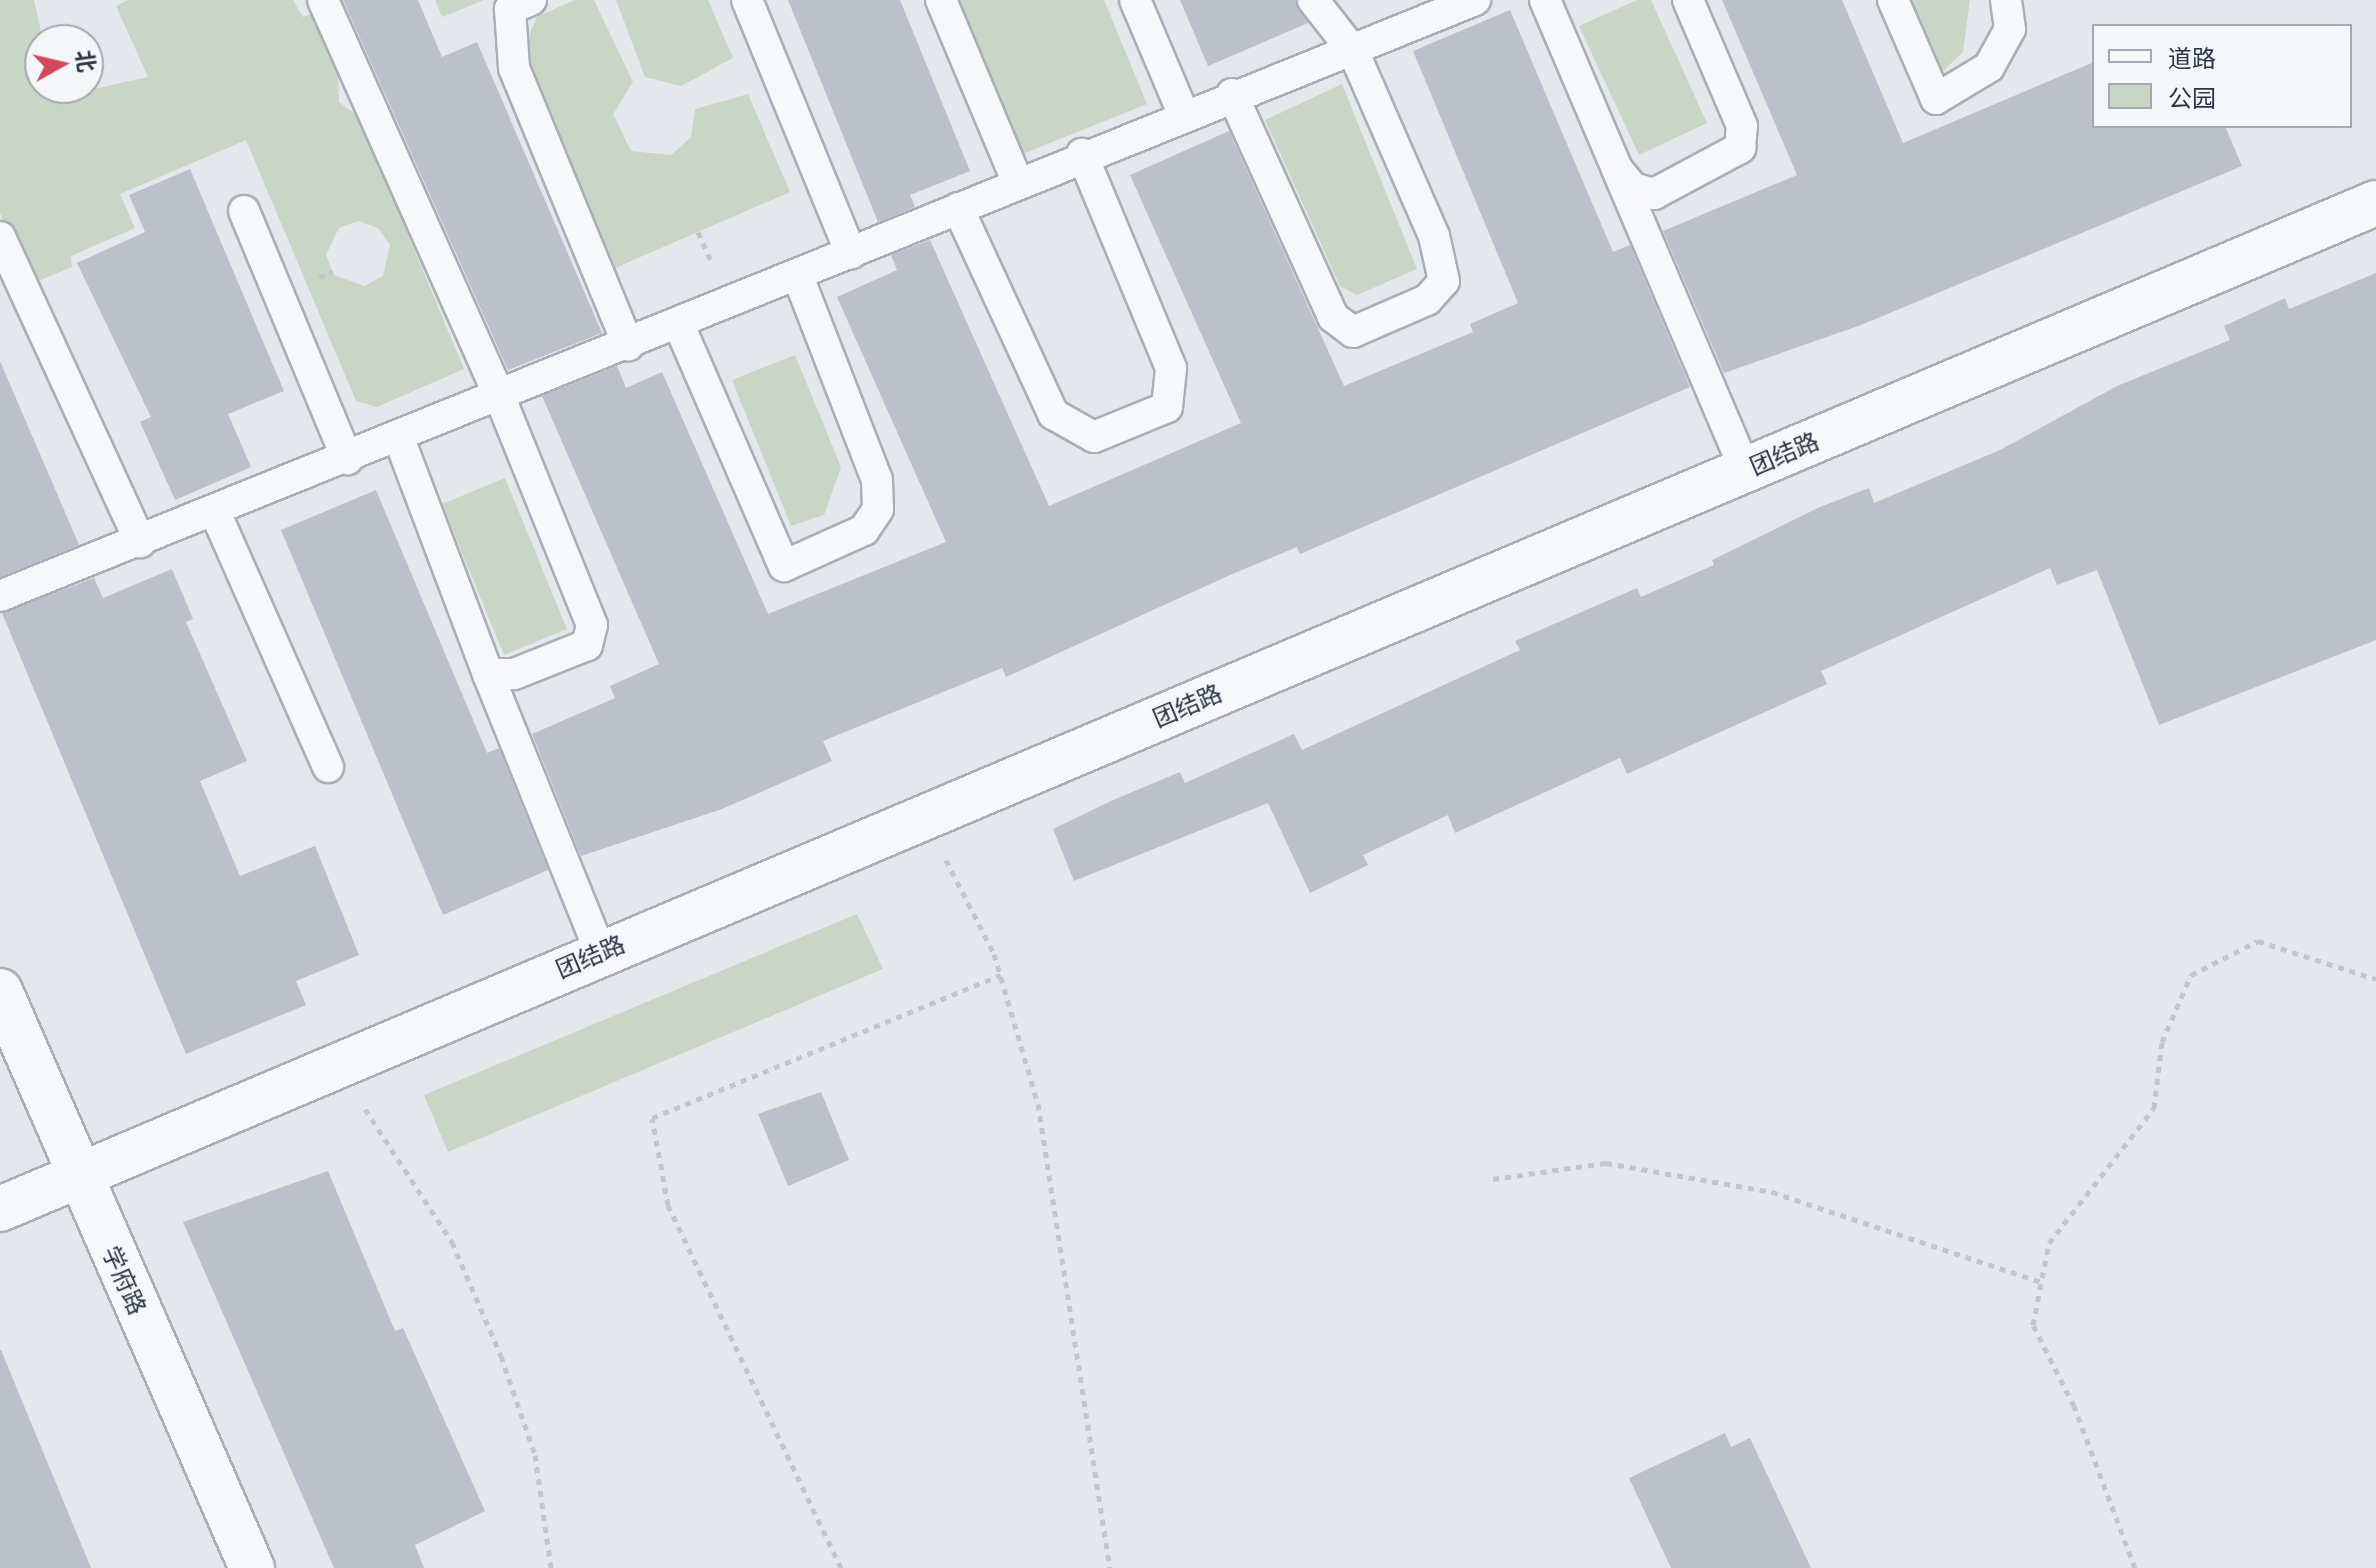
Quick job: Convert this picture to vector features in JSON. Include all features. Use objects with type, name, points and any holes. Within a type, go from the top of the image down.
[{"type":"street","name":"团结路","points":[[0,1209],[600,951],[2376,203]]},
{"type":"street","name":"学府路","points":[[0,991],[252,1568]]},
{"type":"lane","points":[[323,0],[499,395],[592,625],[587,645],[514,674],[488,674]]},
{"type":"lane","points":[[531,0],[510,9],[514,68],[628,345]]},
{"type":"lane","points":[[747,0],[851,253]]},
{"type":"lane","points":[[941,0],[1018,183]]},
{"type":"lane","points":[[1135,0],[1183,113]]},
{"type":"lane","points":[[1232,94],[1333,317],[1353,332],[1427,300],[1444,281],[1434,236],[1353,51],[1313,0]]},
{"type":"lane","points":[[0,596],[679,325],[1183,113],[1353,51],[1474,0]]},
{"type":"lane","points":[[1545,0],[1745,469]]},
{"type":"lane","points":[[1617,169],[1633,188],[1654,194],[1729,161],[1740,148],[1742,126],[1688,0]]},
{"type":"lane","points":[[1893,0],[1936,99],[1989,67],[2010,29],[2006,0]]},
{"type":"lane","points":[[958,208],[1053,414],[1094,437],[1167,407],[1171,368],[1082,154]]},
{"type":"lane","points":[[244,211],[347,459]]},
{"type":"lane","points":[[0,237],[140,542]]},
{"type":"lane","points":[[679,325],[784,566],[864,530],[878,509],[877,480],[798,276]]},
{"type":"lane","points":[[399,438],[488,674],[600,951]]},
{"type":"lane","points":[[215,512],[328,767]]},
{"type":"path","points":[[923,816],[1001,975],[1038,1104],[1110,1568]]},
{"type":"path","points":[[2135,1568],[2074,1406],[2033,1325],[2049,1243],[2154,1108],[2162,1042],[2191,975],[2258,941],[2376,979]]},
{"type":"path","points":[[841,1568],[668,1205],[652,1118],[1001,975]]},
{"type":"path","points":[[336,1064],[452,1242],[489,1328],[535,1455],[551,1568]]},
{"type":"path","points":[[1493,1179],[1606,1163],[1772,1192],[2041,1282]]},
{"type":"green space","points":[[0,0],[34,0],[39,24],[24,24],[24,104],[104,104],[104,87],[148,77],[116,6],[128,0],[293,0],[303,17],[317,12],[337,56],[339,102],[359,117],[464,369],[377,407],[356,401],[246,140],[120,194],[135,228],[71,256],[72,267],[31,284],[0,213]],"holes":[[[358,221],[378,228],[390,245],[383,276],[364,286],[334,275],[326,255],[339,228]]]},
{"type":"green space","points":[[435,0],[484,0],[442,17]]},
{"type":"green space","points":[[574,0],[594,0],[633,82],[613,114],[631,151],[671,155],[691,137],[695,109],[748,94],[790,192],[615,268],[531,68],[527,40],[537,17]]},
{"type":"green space","points":[[616,0],[708,0],[733,58],[681,86],[645,77]]},
{"type":"green space","points":[[959,0],[1104,0],[1147,104],[1020,155]]},
{"type":"green space","points":[[1637,0],[1651,0],[1707,123],[1639,155],[1579,26]]},
{"type":"green space","points":[[1912,0],[1970,0],[1963,52],[1943,71]]},
{"type":"green space","points":[[1342,84],[1417,269],[1357,295],[1340,286],[1265,120]]},
{"type":"green space","points":[[795,355],[841,467],[824,515],[791,526],[732,380]]},
{"type":"green space","points":[[505,478],[567,629],[504,655],[442,504]]},
{"type":"green space","points":[[857,914],[883,969],[448,1152],[424,1095]]},
{"type":"building","points":[[343,0],[418,0],[442,57],[477,42],[602,333],[508,370]]},
{"type":"building","points":[[788,0],[900,0],[970,171],[910,195],[915,207],[878,222]]},
{"type":"building","points":[[1180,0],[1295,0],[1308,23],[1208,66]]},
{"type":"building","points":[[1722,0],[1842,0],[1903,143],[2092,63],[2092,128],[2226,128],[2242,166],[1861,325],[1724,373],[1663,231],[1797,175]]},
{"type":"building","points":[[1510,10],[1613,252],[1630,245],[1690,387],[1300,554],[1297,547],[1230,575],[1006,677],[1002,668],[823,741],[832,761],[722,809],[581,856],[532,734],[615,698],[610,686],[659,664],[542,396],[617,366],[626,388],[662,372],[768,614],[946,542],[837,297],[897,270],[891,255],[930,240],[1049,506],[1241,423],[1130,175],[1229,131],[1344,386],[1473,332],[1470,324],[1518,303],[1413,51]]},
{"type":"building","points":[[190,169],[284,391],[228,414],[251,467],[175,500],[140,422],[151,417],[77,263],[145,232],[129,195]]},
{"type":"building","points":[[2376,273],[2376,640],[2159,725],[2097,570],[2057,585],[2050,568],[1821,671],[1827,684],[1627,774],[1620,758],[1455,833],[1448,815],[1363,855],[1368,865],[1310,893],[1268,803],[1074,881],[1053,829],[1113,800],[1180,772],[1185,783],[1294,734],[1302,750],[1520,650],[1515,641],[1637,588],[1641,597],[1714,565],[1712,560],[1820,507],[1869,488],[1874,503],[2000,450],[2117,386],[2230,340],[2224,326],[2285,298],[2289,309]]},
{"type":"building","points":[[0,361],[79,545],[0,577]]},
{"type":"building","points":[[376,490],[487,753],[499,748],[548,870],[443,915],[281,530]]},
{"type":"building","points":[[172,569],[193,619],[186,622],[247,761],[200,781],[240,876],[315,846],[359,955],[296,981],[306,1005],[186,1054],[2,613],[94,578],[103,598]]},
{"type":"building","points":[[821,1092],[849,1160],[788,1186],[758,1114]]},
{"type":"building","points":[[328,1171],[395,1331],[403,1328],[485,1511],[415,1545],[424,1568],[334,1568],[183,1222]]},
{"type":"building","points":[[1,1350],[91,1568],[0,1568]]},
{"type":"building","points":[[1725,1433],[1731,1447],[1750,1438],[1811,1568],[1671,1568],[1629,1478]]}]
